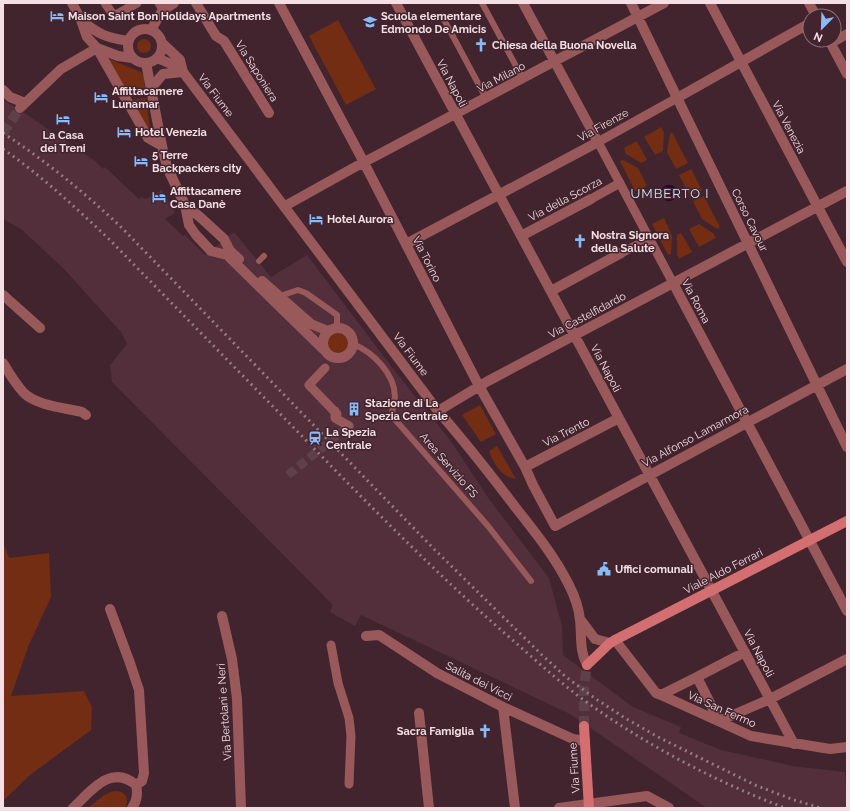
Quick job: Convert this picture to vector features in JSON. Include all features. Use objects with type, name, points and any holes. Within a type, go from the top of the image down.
[{"type":"main road","name":"Viale Aldo Ferrari","points":[[587,664],[612,642],[847,521]]},
{"type":"main road","name":"Via Fiume","points":[[584,726],[589,806]]},
{"type":"street","points":[[72,3],[88,37],[97,48],[148,138],[162,146]]},
{"type":"street","points":[[109,4],[114,16],[126,6],[136,3]]},
{"type":"street","points":[[151,30],[162,11],[174,3]]},
{"type":"street","name":"Via Saponiera","points":[[196,3],[216,36],[224,41],[269,114]]},
{"type":"street","name":"Via Torino","points":[[280,3],[364,162],[479,386],[555,526]]},
{"type":"street","name":"Via Napoli","points":[[396,3],[794,744]]},
{"type":"street","name":"Via Roma","points":[[523,3],[847,611]]},
{"type":"street","name":"Corso Cavour","points":[[631,3],[847,447]]},
{"type":"street","name":"Via Milano","points":[[285,206],[364,162],[664,3]]},
{"type":"street","name":"Via Venezia","points":[[710,3],[847,262]]},
{"type":"street","points":[[81,20],[97,33],[108,38],[128,41]]},
{"type":"street","name":"Via Firenze","points":[[406,244],[598,142],[802,28]]},
{"type":"street","points":[[97,48],[118,56],[132,58],[146,63],[157,58],[161,52],[162,43],[157,34],[146,29],[138,30],[132,35],[128,41],[128,49],[132,58]]},
{"type":"street","name":"Via Fiume","points":[[162,43],[180,60],[183,72]]},
{"type":"street","points":[[3,90],[10,97],[23,105],[61,69],[97,48]]},
{"type":"street","points":[[834,48],[847,74]]},
{"type":"street","name":"Via Fiume","points":[[157,58],[169,63],[183,72],[438,411],[474,453],[541,540],[569,585],[575,600],[580,619],[580,646],[582,657],[587,664]]},
{"type":"street","points":[[146,63],[167,167],[185,205],[189,225],[196,235],[211,251],[227,255],[331,357],[341,358],[350,353],[353,344],[350,334],[342,328],[333,329],[311,324],[280,296],[266,286],[230,251],[224,239],[185,205]]},
{"type":"street","points":[[152,87],[163,74],[183,72]]},
{"type":"street","name":"Via della Scorza","points":[[521,236],[620,183]]},
{"type":"street","name":"Via Castelfidardo","points":[[438,411],[479,386],[847,191]]},
{"type":"street","points":[[551,291],[649,239]]},
{"type":"street","points":[[218,253],[224,251],[228,246]]},
{"type":"street","points":[[3,295],[40,328]]},
{"type":"street","points":[[324,350],[323,340],[333,329]]},
{"type":"street","points":[[3,364],[23,392],[29,397],[36,401],[82,412],[86,415]]},
{"type":"street","points":[[325,368],[308,385],[336,413],[335,418],[349,426]]},
{"type":"street","name":"Via Alfonso Lamarmora","points":[[555,526],[649,474],[847,369]]},
{"type":"street","name":"Via Trento","points":[[524,467],[619,418]]},
{"type":"street","points":[[110,609],[130,663],[138,690],[144,773],[142,781],[136,785]]},
{"type":"street","name":"Via Bertolani e Neri","points":[[222,616],[232,659],[237,699],[241,808]]},
{"type":"street","points":[[580,619],[596,639],[612,642]]},
{"type":"street","name":"Salita dei Vicci","points":[[366,636],[379,635],[437,673],[503,707],[573,739],[585,741]]},
{"type":"street","name":"Via San Fermo","points":[[612,642],[656,693],[751,736],[830,749],[847,747]]},
{"type":"street","points":[[331,644],[338,683],[349,718],[351,736],[349,784]]},
{"type":"street","points":[[661,695],[745,652]]},
{"type":"street","points":[[697,677],[719,721],[770,699],[847,659]]},
{"type":"street","points":[[503,707],[515,808]]},
{"type":"street","points":[[419,713],[428,808]]},
{"type":"street","points":[[73,808],[99,783],[107,779],[123,778],[136,785],[136,799],[132,808]]},
{"type":"street","points":[[559,808],[589,806],[647,796],[670,808]]},
{"type":"lane","points":[[482,3],[523,79]]},
{"type":"lane","points":[[442,16],[486,98]]},
{"type":"lane","points":[[259,261],[264,256]]},
{"type":"lane","points":[[280,296],[298,290],[306,293],[337,315],[333,329]]},
{"type":"lane","name":"Area Servizio FS","points":[[353,344],[365,348],[380,363],[388,374],[392,384],[394,397],[392,416],[488,526],[531,581]]},
{"type":"shaded area","points":[[338,20],[376,89],[346,105],[309,36]]},
{"type":"shaded area","points":[[144,39],[149,41],[151,46],[149,51],[144,53],[139,51],[137,46],[139,41]]},
{"type":"shaded area","points":[[109,59],[141,72],[144,77],[145,88],[125,90]]},
{"type":"shaded area","points":[[146,98],[150,129],[146,127],[132,100]]},
{"type":"shaded area","points":[[3,100],[95,161],[103,169],[105,167],[139,199],[141,197],[146,199],[162,190],[175,213],[165,219],[183,236],[185,235],[205,255],[234,232],[271,277],[307,255],[391,366],[450,440],[489,499],[549,578],[562,626],[563,655],[633,707],[681,727],[679,733],[721,750],[793,766],[845,772],[847,808],[707,808],[570,714],[361,615],[355,626],[330,612],[333,605],[112,382],[110,365],[127,344],[121,332],[64,269],[21,229],[3,219]]},
{"type":"shaded area","points":[[661,127],[664,132],[663,151],[655,155],[644,137]]},
{"type":"shaded area","points":[[672,132],[688,163],[676,169],[667,152],[670,134]]},
{"type":"shaded area","points":[[637,141],[647,160],[641,163],[626,154],[624,148]]},
{"type":"shaded area","points":[[623,160],[638,168],[647,186],[635,191],[620,161]]},
{"type":"shaded area","points":[[691,169],[702,190],[690,196],[679,175]]},
{"type":"shaded area","points":[[669,185],[675,187],[677,193],[675,199],[669,201],[663,199],[661,193],[663,187]]},
{"type":"shaded area","points":[[704,196],[720,227],[717,229],[702,219],[693,201]]},
{"type":"shaded area","points":[[664,218],[672,236],[671,254],[668,255],[652,224]]},
{"type":"shaded area","points":[[699,224],[713,233],[716,238],[699,247],[689,229]]},
{"type":"shaded area","points":[[681,233],[692,252],[679,259],[677,255],[677,235]]},
{"type":"shaded area","points":[[338,333],[345,336],[348,343],[345,350],[338,353],[331,350],[328,343],[331,336]]},
{"type":"shaded area","points":[[480,405],[496,434],[481,442],[462,415]]},
{"type":"shaded area","points":[[497,446],[516,479],[502,473],[493,461],[489,451]]},
{"type":"shaded area","points":[[3,547],[5,547],[9,558],[49,553],[51,597],[28,647],[11,696],[84,691],[92,707],[91,730],[30,775],[3,801]]},
{"type":"shaded area","points":[[114,791],[124,793],[126,795],[127,801],[125,808],[88,808],[104,795]]},
{"type":"tunnel","points":[[3,133],[20,108]]},
{"type":"tunnel","points":[[288,475],[349,426]]},
{"type":"tunnel","points":[[584,726],[584,687],[587,665]]},
{"type":"railway","points":[[3,133],[65,178],[122,228],[434,549],[566,677],[625,718],[658,737],[755,785],[794,800],[821,808]]},
{"type":"railway","points":[[3,149],[45,181],[110,240],[402,537],[469,602],[553,676],[592,706],[662,750],[735,787],[785,808]]},
{"type":"place","name":"Maison Saint Bon Holidays Apartments","points":[[57,16]]},
{"type":"place","name":"Scuola elementare Edmondo De Amicis","points":[[370,22]]},
{"type":"place","name":"Chiesa della Buona Novella","points":[[481,45]]},
{"type":"place","name":"Affittacamere Lunamar","points":[[101,97]]},
{"type":"place","name":"La Casa dei Treni","points":[[63,119]]},
{"type":"place","name":"Hotel Venezia","points":[[124,132]]},
{"type":"place","name":"5 Terre Backpackers city","points":[[141,161]]},
{"type":"place","name":"Affittacamere Casa Danè","points":[[159,197]]},
{"type":"place","name":"Hotel Aurora","points":[[316,219]]},
{"type":"place","name":"Nostra Signora della Salute","points":[[580,241]]},
{"type":"place","name":"Stazione di La Spezia Centrale","points":[[354,409]]},
{"type":"place","name":"La Spezia Centrale","points":[[315,438]]},
{"type":"place","name":"Uffici comunali","points":[[604,569]]},
{"type":"place","name":"Sacra Famiglia","points":[[485,731]]},
{"type":"district","name":"UMBERTO I","points":[[670,193]]}]
